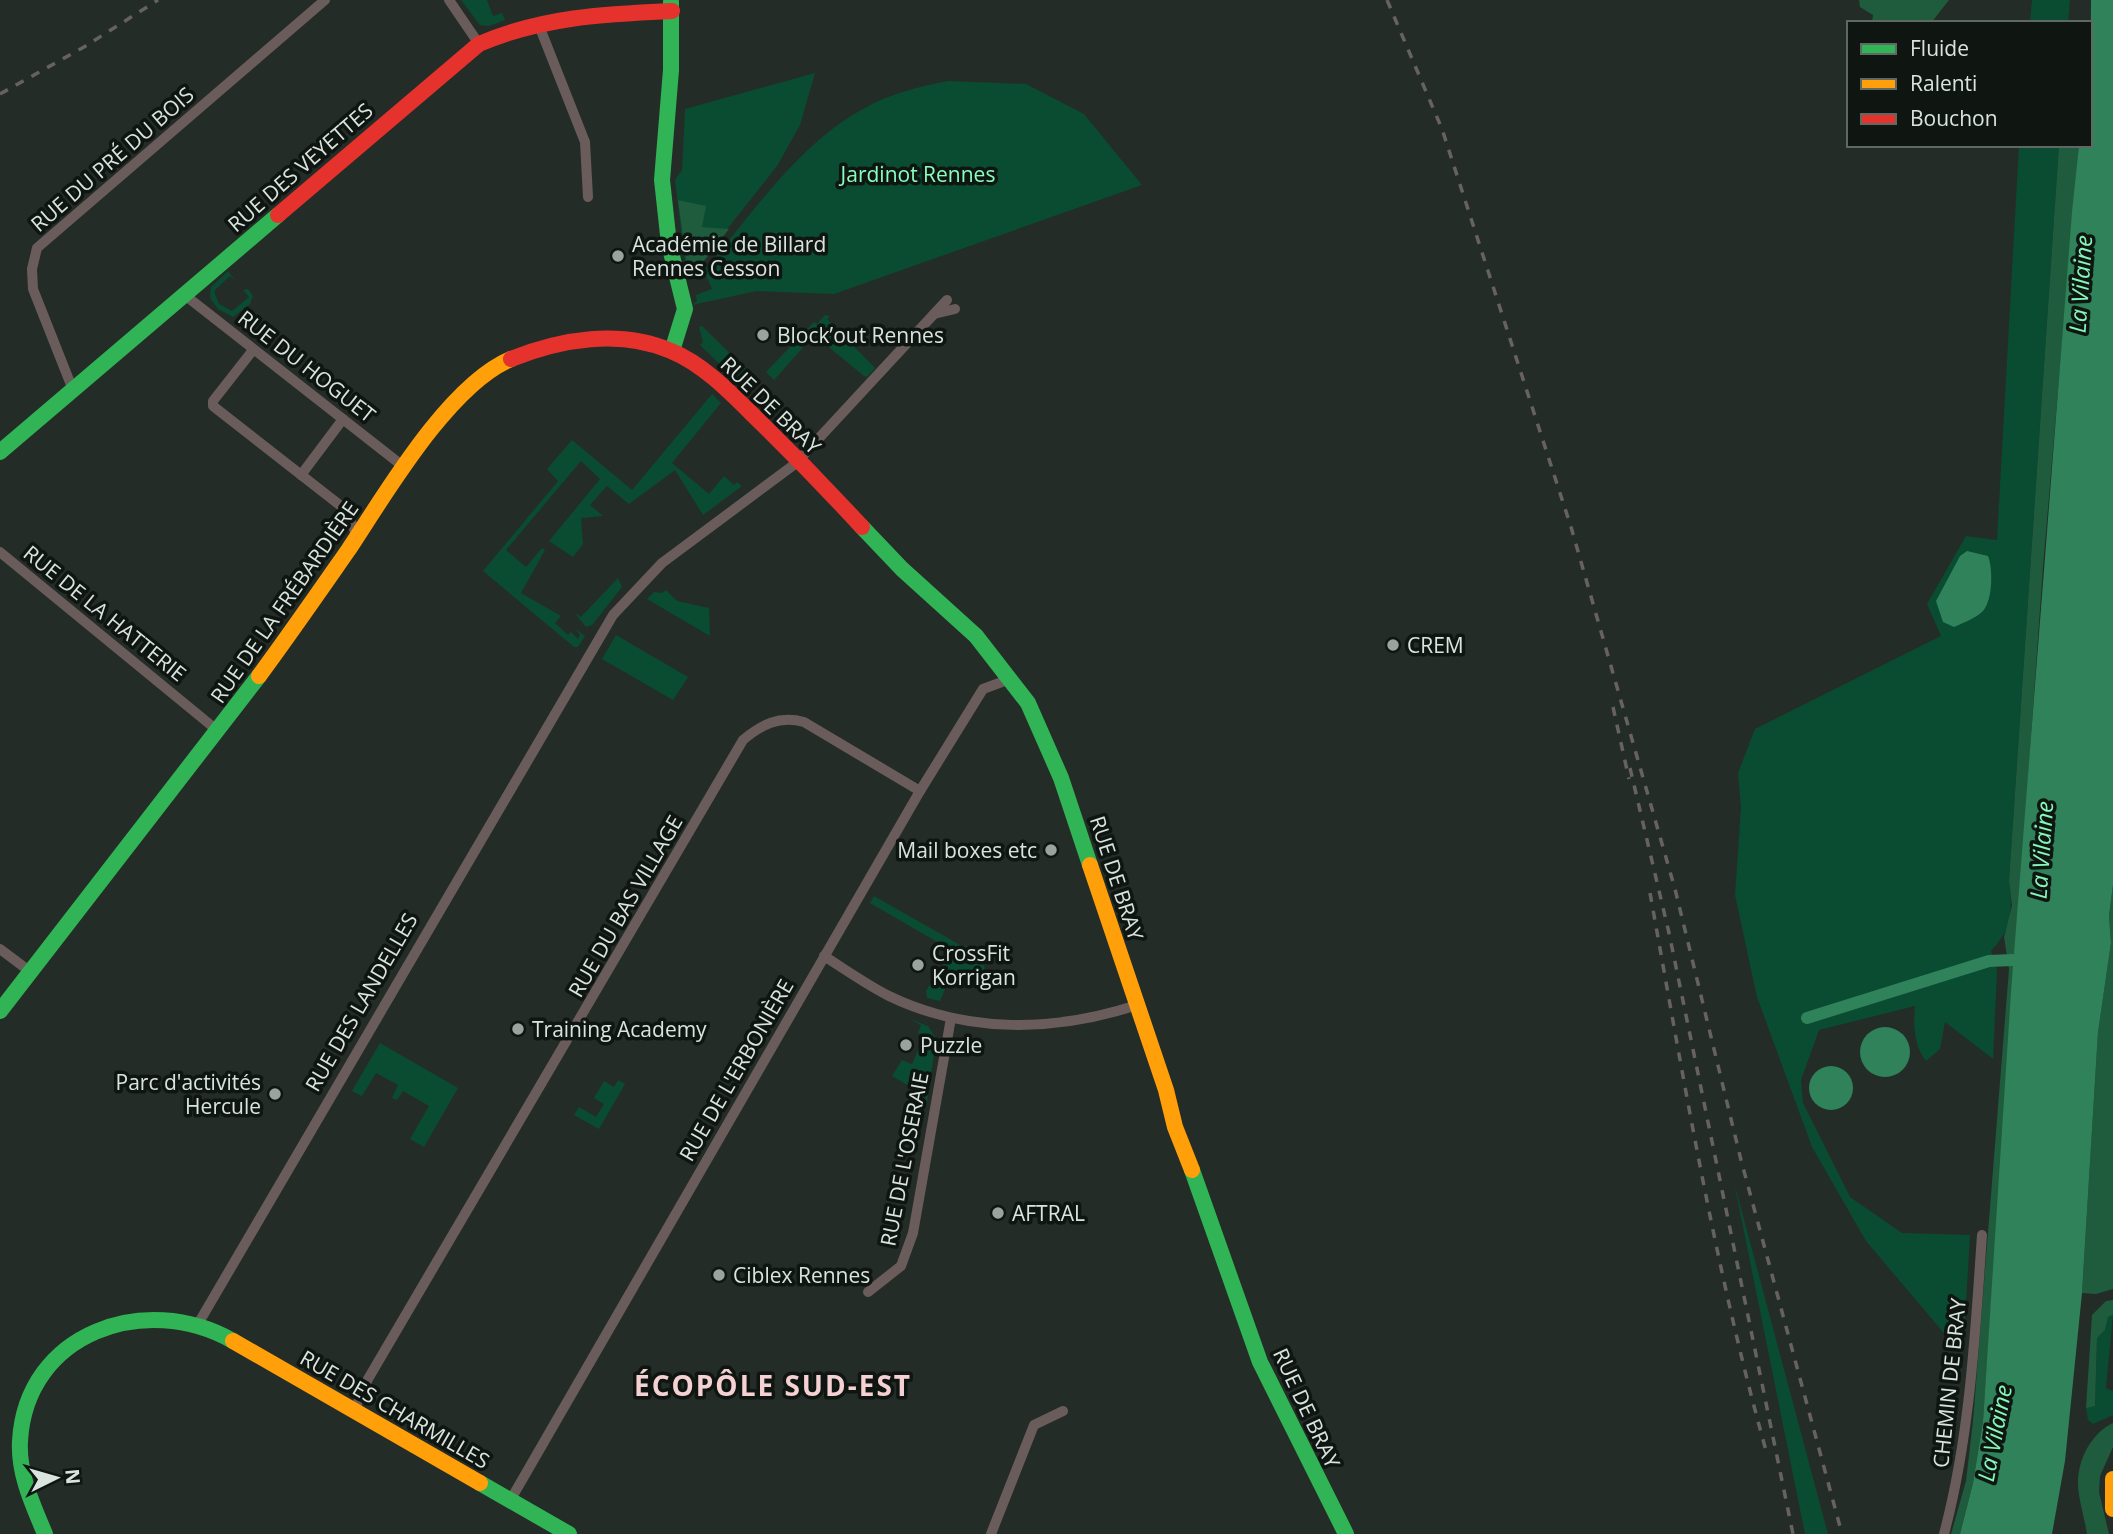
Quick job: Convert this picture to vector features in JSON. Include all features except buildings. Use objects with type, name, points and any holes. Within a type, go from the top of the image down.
[{"type":"street","name":"RUE DU PRÉ DU BOIS","points":[[73,390],[33,289],[32,269],[37,248],[325,0]]},
{"type":"street","points":[[449,0],[479,44]]},
{"type":"street","name":"RUE DES VEYETTES","points":[[0,452],[479,44],[516,28],[538,23],[580,15],[671,6]]},
{"type":"street","points":[[671,6],[671,70],[662,180],[669,244],[685,309],[672,351]]},
{"type":"street","points":[[538,23],[585,142],[588,197]]},
{"type":"street","name":"RUE DU HOGUET","points":[[186,296],[404,467]]},
{"type":"street","name":"RUE DES LANDELLES","points":[[198,1324],[613,615],[664,562],[799,459],[933,314],[951,305]]},
{"type":"street","name":"RUE DE LA FRÉBARDIÈRE","points":[[0,1011],[218,731],[299,622],[404,467],[468,388],[498,365],[541,347],[599,338],[628,340],[672,351]]},
{"type":"street","points":[[253,350],[213,406],[346,510],[357,536]]},
{"type":"street","name":"RUE DE BRAY","points":[[672,351],[720,383],[799,459],[902,569],[976,636],[1028,702],[1049,744],[1166,1090],[1169,1113],[1180,1147],[1196,1180],[1231,1288],[1271,1386],[1346,1534]]},
{"type":"street","points":[[301,475],[343,419]]},
{"type":"street","name":"RUE DE LA HATTERIE","points":[[0,552],[218,731]]},
{"type":"street","name":"RUE DE L'ERBONIÈRE","points":[[511,1499],[920,791],[983,689],[1010,679]]},
{"type":"street","name":"RUE DU BAS VILLAGE","points":[[354,1410],[368,1379],[743,740],[769,722],[793,719],[804,722],[920,791]]},
{"type":"street","points":[[0,949],[32,973]]},
{"type":"street","points":[[824,957],[886,995],[951,1018],[1025,1026],[1078,1020],[1136,1004]]},
{"type":"street","name":"RUE DE L'OSERAIE","points":[[868,1292],[901,1266],[913,1233],[951,1018]]},
{"type":"street","name":"CHEMIN DE BRAY","points":[[1944,1534],[1959,1477],[1968,1417],[1982,1235]]},
{"type":"street","points":[[45,1534],[26,1489],[20,1440],[25,1409],[48,1367],[83,1336],[121,1321],[165,1318],[198,1324]]},
{"type":"street","name":"RUE DES CHARMILLES","points":[[198,1324],[214,1330],[569,1534]]},
{"type":"street","points":[[991,1534],[1034,1424],[1063,1411]]},
{"type":"street","points":[[2113,1479],[2113,1508]]},
{"type":"green space","points":[[461,0],[487,0],[493,16],[502,13],[505,20],[489,26],[480,25]]},
{"type":"green space","points":[[2032,0],[2070,0],[2068,21],[2030,21]]},
{"type":"green space","name":"Jardinot Rennes","points":[[815,73],[800,125],[777,166],[687,280],[675,180],[682,170],[685,109]]},
{"type":"green space","name":"Jardinot Rennes","points":[[948,81],[1026,84],[1084,114],[1142,185],[834,294],[757,291],[692,305],[697,301],[696,295],[712,289],[704,271],[776,183],[816,142],[871,104],[903,92]]},
{"type":"green space","points":[[2019,147],[2059,147],[2009,881],[2011,911],[2003,935],[1991,951],[1997,971],[1993,1059],[1945,1022],[1940,1049],[1926,1061],[1915,1035],[1915,1006],[1819,1030],[1801,1080],[1803,1103],[1850,1197],[1902,1233],[1970,1235],[1964,1338],[1954,1345],[1866,1241],[1812,1147],[1757,997],[1735,895],[1741,808],[1738,773],[1755,729],[1941,636],[1927,604],[1966,536],[1997,540]]},
{"type":"green space","points":[[228,271],[236,281],[230,276],[214,291],[219,304],[232,311],[249,297],[243,290],[248,289],[253,296],[250,304],[233,317],[218,309],[210,298],[211,287]]},
{"type":"green space","points":[[825,315],[830,316],[827,319],[875,368],[867,377],[864,376],[814,335],[774,380],[766,372],[814,322],[817,324]]},
{"type":"green space","points":[[702,326],[752,375],[741,385],[700,345],[703,342],[699,327]]},
{"type":"green space","points":[[712,394],[721,403],[672,463],[709,494],[724,476],[734,485],[737,482],[742,486],[703,515],[675,470],[629,504],[607,486],[590,505],[603,516],[581,518],[583,544],[573,557],[549,541],[600,479],[581,461],[506,550],[526,567],[542,548],[545,550],[521,593],[561,616],[555,623],[568,635],[571,632],[578,639],[580,635],[576,629],[585,636],[578,647],[574,647],[483,571],[558,481],[547,469],[572,440],[632,490]]},
{"type":"green space","points":[[618,578],[622,587],[592,625],[586,627],[574,612],[581,617]]},
{"type":"green space","points":[[666,590],[677,601],[709,608],[710,636],[647,599],[654,592],[662,593]]},
{"type":"green space","points":[[616,635],[688,677],[673,700],[602,659]]},
{"type":"green space","points":[[874,896],[962,946],[983,946],[985,980],[976,981],[951,975],[940,1001],[927,998],[926,991],[951,950],[870,903]]},
{"type":"green space","points":[[908,1018],[928,1026],[936,1039],[927,1102],[924,1105],[926,1096],[892,1076],[902,1060],[912,1064],[924,1037],[918,1033],[921,1025]]},
{"type":"green space","points":[[380,1043],[458,1088],[424,1147],[410,1139],[429,1106],[403,1091],[397,1100],[392,1098],[398,1085],[376,1073],[362,1096],[352,1091]]},
{"type":"green space","points":[[618,1080],[625,1084],[599,1129],[574,1115],[579,1107],[596,1117],[604,1104],[594,1098],[604,1081],[614,1087]]},
{"type":"green space","points":[[1734,1182],[1828,1534],[1805,1534]]},
{"type":"green space","points":[[2113,1315],[2106,1388],[2113,1391],[2113,1415],[2093,1424],[2088,1420],[2086,1408],[2095,1405],[2097,1338],[2105,1330],[2108,1317]]},
{"type":"shaded area","points":[[1859,0],[1949,0],[1933,21],[1872,21],[1873,15],[1860,7]]},
{"type":"shaded area","points":[[2059,147],[2079,147],[2043,567],[1983,1421],[1973,1483],[1960,1534],[1951,1534],[1966,1481],[1973,1421],[2009,969],[2004,937],[2012,906],[2009,881]]},
{"type":"shaded area","points":[[678,200],[706,206],[702,227],[729,229],[689,280]]},
{"type":"shaded area","points":[[2113,885],[2113,1289],[2096,1294],[2082,1293],[2098,1031],[2111,943],[2109,916]]},
{"type":"shaded area","points":[[2113,1300],[2113,1315],[2108,1317],[2105,1330],[2097,1338],[2095,1406],[2086,1408],[2092,1315],[2106,1301]]},
{"type":"shaded area","points":[[2113,1423],[2113,1447],[2100,1476],[2099,1492],[2109,1534],[2087,1534],[2078,1484],[2081,1463],[2096,1435]]},
{"type":"water","name":"La Vilaine","points":[[2091,0],[2113,0],[2113,885],[2109,916],[2111,943],[2098,1032],[2082,1293],[2065,1461],[2052,1534],[1960,1534],[1973,1483],[1983,1421],[2011,992],[2072,212],[2079,147],[2092,147]]},
{"type":"water","points":[[1967,551],[1988,556],[1991,576],[1989,599],[1983,611],[1954,627],[1943,622],[1936,601],[1960,556]]},
{"type":"water","points":[[1885,1027],[1903,1034],[1910,1052],[1903,1070],[1885,1077],[1867,1070],[1860,1052],[1867,1034]]},
{"type":"water","points":[[1831,1066],[1847,1072],[1853,1088],[1847,1104],[1831,1110],[1815,1104],[1809,1088],[1815,1072]]},
{"type":"waterway","points":[[1807,1018],[1989,961],[2013,960]]},
{"type":"railway","points":[[0,94],[84,47],[158,0]]},
{"type":"railway","points":[[1387,0],[1442,129],[1571,527],[1675,889],[1741,1160],[1842,1534]]},
{"type":"railway","points":[[1613,707],[1629,779]]},
{"type":"railway","points":[[1630,768],[1669,933],[1793,1534]]},
{"type":"railway","points":[[1650,893],[1716,1245],[1767,1454]]},
{"type":"traffic: fast","points":[[671,2],[671,70],[662,180],[669,244],[685,309],[672,351]]},
{"type":"traffic: fast","points":[[0,452],[278,215]]},
{"type":"traffic: fast","points":[[862,527],[902,569],[976,636],[1028,703],[1061,778],[1090,865]]},
{"type":"traffic: fast","points":[[0,1011],[259,676]]},
{"type":"traffic: fast","points":[[1192,1170],[1260,1362],[1346,1534]]},
{"type":"traffic: fast","points":[[45,1534],[31,1501],[20,1453],[27,1404],[43,1373],[67,1349],[96,1332],[129,1322],[163,1320],[199,1327],[233,1341]]},
{"type":"traffic: fast","points":[[480,1483],[569,1534]]},
{"type":"traffic: slow","points":[[259,676],[349,549],[400,471],[442,416],[488,372],[511,359]]},
{"type":"traffic: slow","points":[[1090,865],[1166,1090],[1175,1127],[1192,1170]]},
{"type":"traffic: slow","points":[[233,1341],[480,1483]]},
{"type":"traffic: slow","points":[[2113,1479],[2113,1509]]},
{"type":"traffic: jam","points":[[278,215],[479,44],[550,22],[672,11]]},
{"type":"traffic: jam","points":[[511,359],[550,346],[591,339],[632,340],[652,344],[682,356],[733,395],[862,527]]},
{"type":"place","name":"Académie de Billard Rennes Cesson","points":[[618,256]]},
{"type":"place","name":"Block’out Rennes","points":[[763,335]]},
{"type":"place","name":"CREM","points":[[1393,645]]},
{"type":"place","name":"Mail boxes etc","points":[[1051,850]]},
{"type":"place","name":"CrossFit Korrigan","points":[[918,965]]},
{"type":"place","name":"Training Academy","points":[[518,1029]]},
{"type":"place","name":"Puzzle","points":[[906,1045]]},
{"type":"place","name":"Parc d'activités Hercule","points":[[275,1094]]},
{"type":"place","name":"AFTRAL","points":[[998,1213]]},
{"type":"place","name":"Ciblex Rennes","points":[[719,1275]]},
{"type":"district","name":"ÉCOPÔLE SUD-EST","points":[[773,1385]]}]
